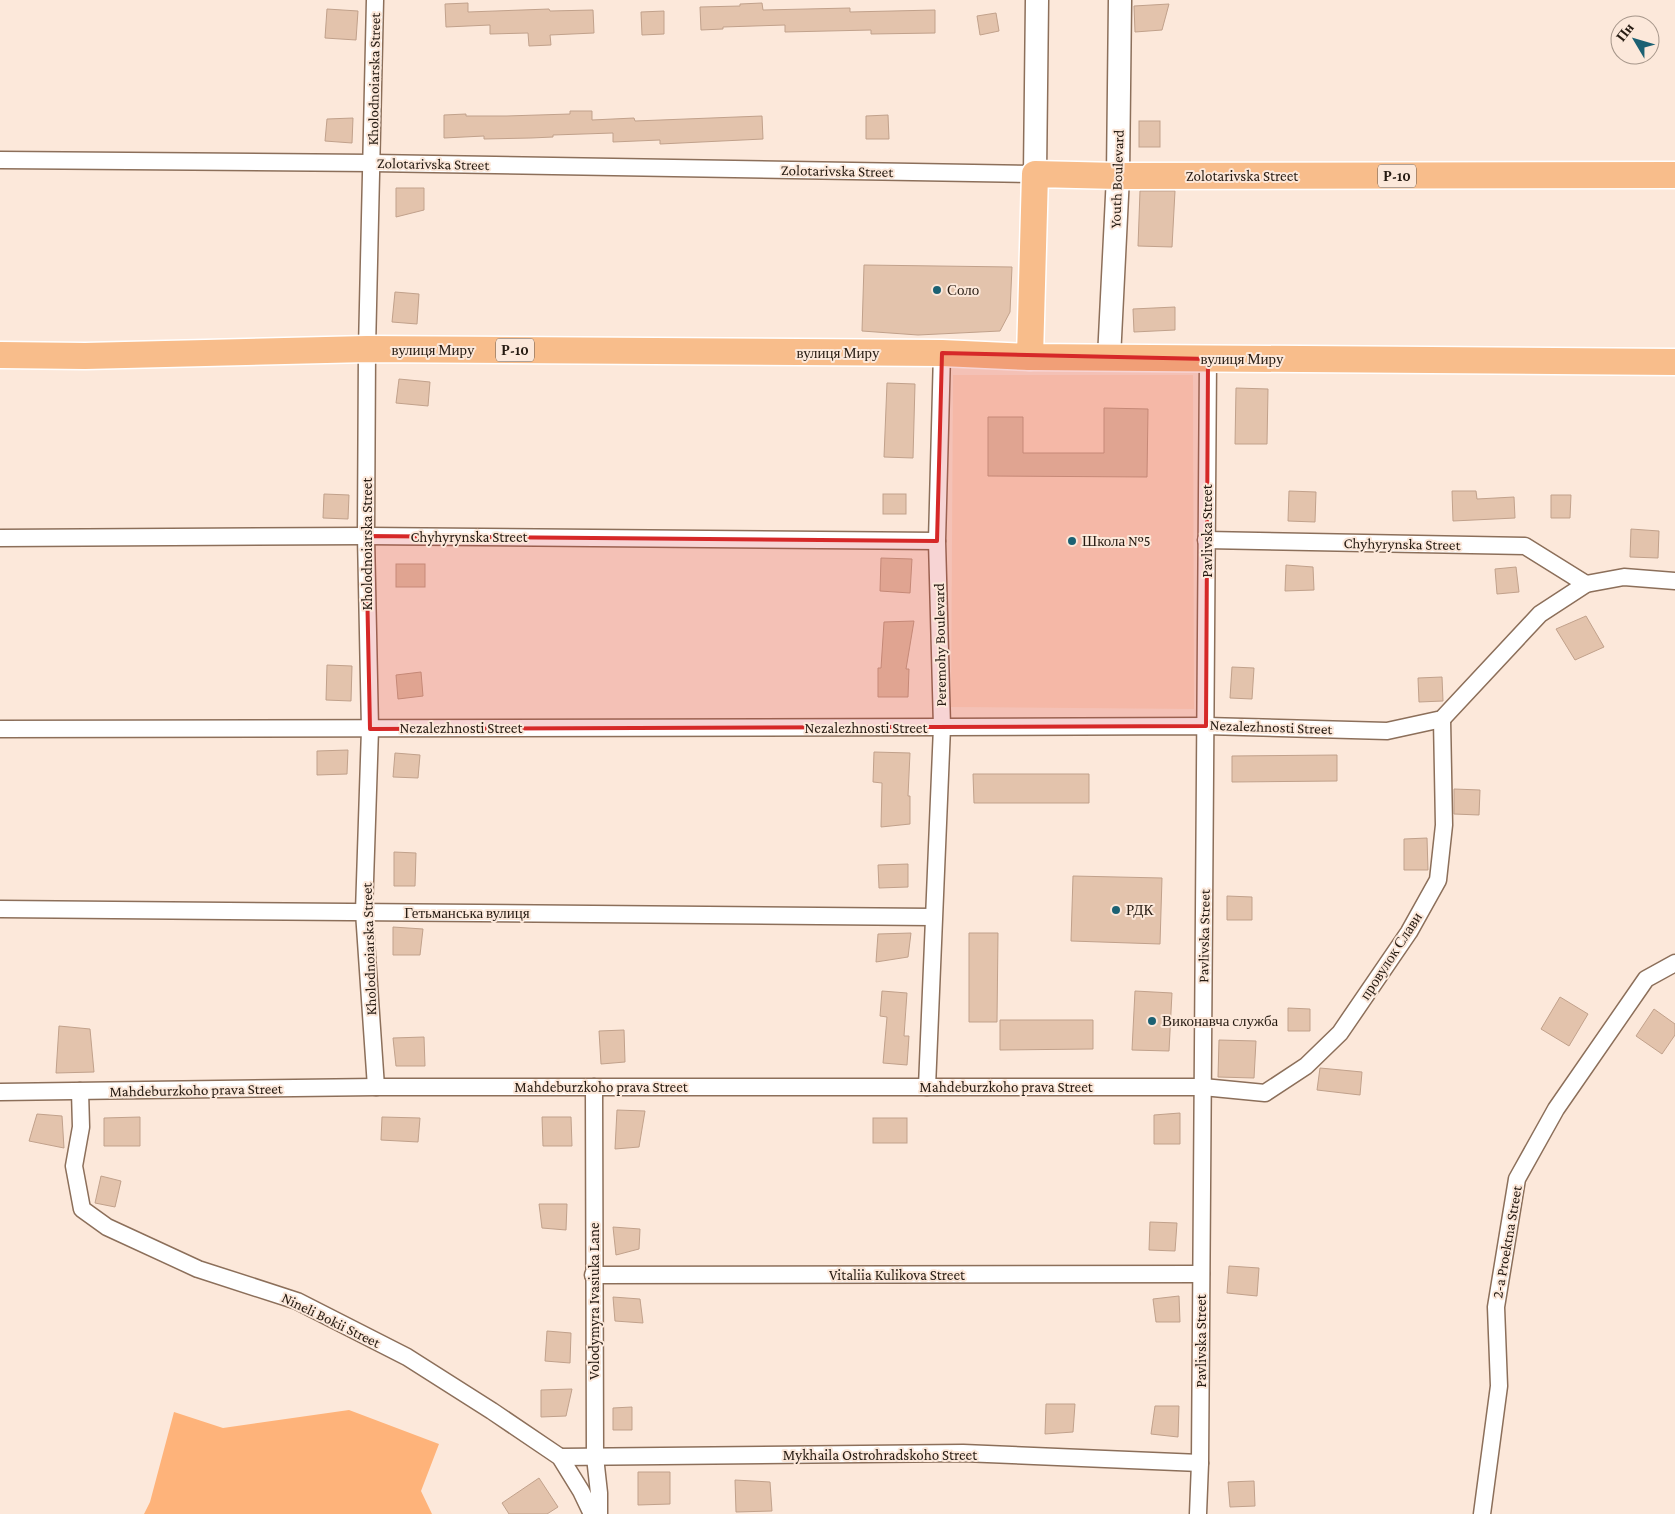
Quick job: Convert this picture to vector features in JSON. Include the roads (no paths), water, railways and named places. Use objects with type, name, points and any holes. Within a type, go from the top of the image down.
[{"type":"main road","points":[[1030,357],[1037,0]]},
{"type":"main road","name":"Youth Boulevard","points":[[1109,358],[1118,176],[1120,0]]},
{"type":"main road","name":"Zolotarivska Street","points":[[1034,174],[1118,176],[1675,175]]},
{"type":"main road","name":"вулиця Миру","points":[[0,355],[85,356],[367,349],[942,353],[1109,358],[1675,362]]},
{"type":"street","name":"Kholodnoiarska Street","points":[[375,0],[367,349],[366,536],[370,729],[364,912],[376,1087]]},
{"type":"street","name":"Zolotarivska Street","points":[[0,160],[1034,174]]},
{"type":"street","name":"Peremohy Boulevard","points":[[927,1087],[942,728],[937,541],[942,353]]},
{"type":"street","name":"Pavlivska Street","points":[[1198,1514],[1200,1463],[1208,359]]},
{"type":"street","name":"Chyhyrynska Street","points":[[0,538],[366,536],[937,541]]},
{"type":"street","name":"Chyhyrynska Street","points":[[1206,540],[1525,546],[1586,584]]},
{"type":"street","points":[[1442,719],[1540,614],[1586,584],[1624,576],[1675,582]]},
{"type":"street","name":"Nezalezhnosti Street","points":[[0,728],[370,729],[1206,726],[1387,731],[1442,719]]},
{"type":"street","name":"провулок Слави","points":[[1202,1087],[1265,1092],[1306,1066],[1340,1033],[1409,932],[1438,880],[1444,825],[1442,719]]},
{"type":"street","name":"Гетьманська вулиця","points":[[0,910],[934,917]]},
{"type":"street","name":"2-a Proektna Street","points":[[1482,1514],[1499,1386],[1496,1307],[1517,1179],[1556,1109],[1646,979],[1675,963]]},
{"type":"street","name":"Mahdeburzkoho prava Street","points":[[0,1092],[376,1087],[1202,1087]]},
{"type":"street","name":"Volodymyra Ivasiuka Lane","points":[[594,1087],[593,1275],[595,1457],[599,1514]]},
{"type":"street","name":"Nineli Bokii Street","points":[[80,1091],[80,1127],[74,1166],[82,1209],[107,1227],[198,1269],[297,1301],[407,1358],[492,1411],[560,1457],[581,1491],[592,1514]]},
{"type":"street","name":"Vitaliia Kulikova Street","points":[[593,1275],[1201,1274]]},
{"type":"street","name":"Mykhaila Ostrohradskoho Street","points":[[560,1457],[963,1453],[1200,1463]]},
{"type":"place","name":"Соло","points":[[937,290]]},
{"type":"place","name":"Школа №5","points":[[1072,541]]},
{"type":"place","name":"РДК","points":[[1116,910]]},
{"type":"place","name":"Виконавча служба","points":[[1152,1021]]}]
